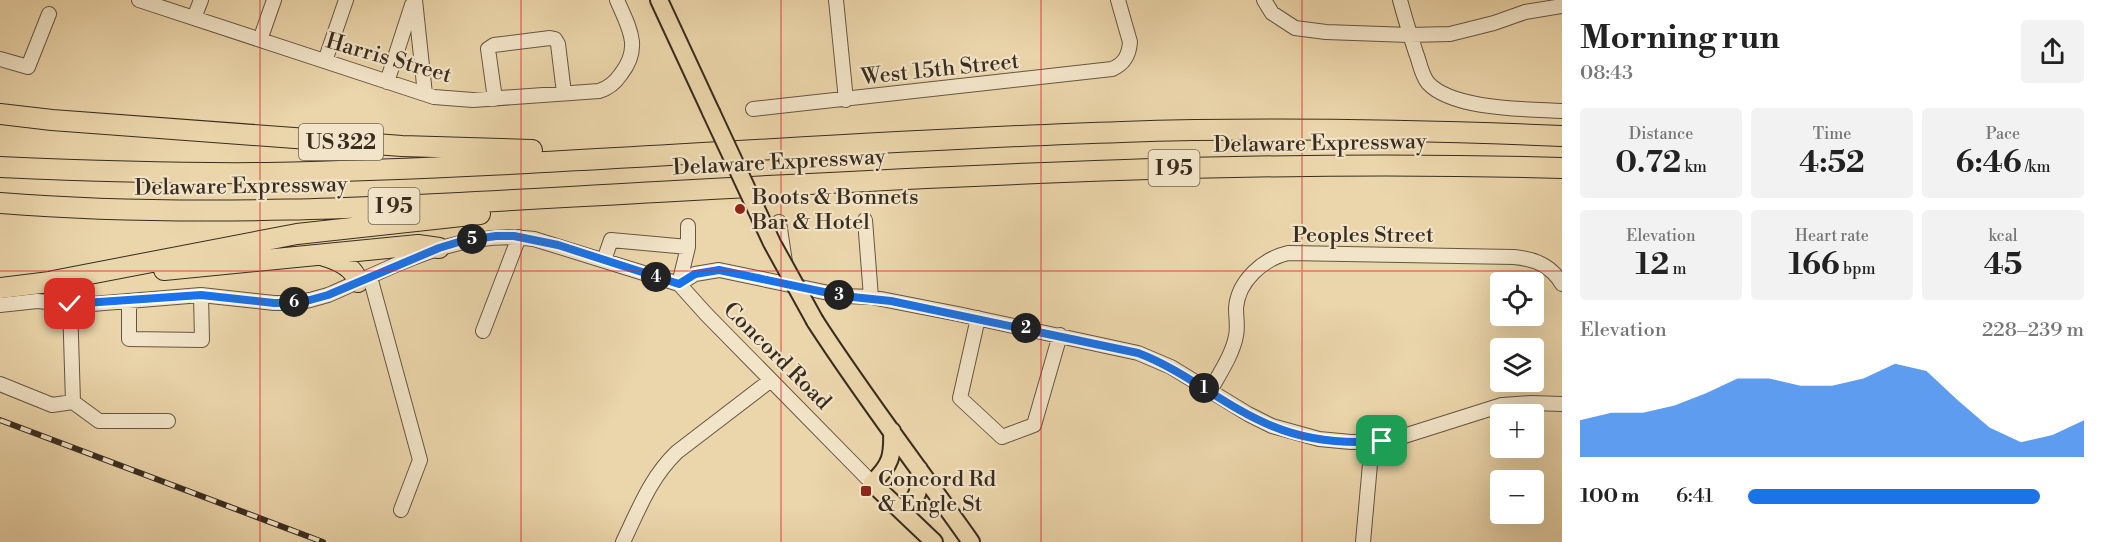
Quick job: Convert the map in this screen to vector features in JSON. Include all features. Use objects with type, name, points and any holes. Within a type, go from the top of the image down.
[{"type":"highway","name":"US 322","points":[[0,114],[63,121],[402,146],[495,150],[585,149],[682,154]]},
{"type":"highway","name":"Delaware Expressway","points":[[0,167],[264,173],[402,169],[1040,135],[1191,130],[1377,130],[1562,136]]},
{"type":"highway","name":"Delaware Expressway","points":[[0,203],[167,212],[259,211],[1155,168],[1420,165],[1562,168]]},
{"type":"highway","points":[[53,281],[297,234],[497,212],[645,204],[787,185]]},
{"type":"highway","points":[[0,208],[51,207]]},
{"type":"highway","points":[[0,288],[418,245],[439,248]]},
{"type":"highway","points":[[321,255],[342,263],[364,280]]},
{"type":"main road","points":[[659,0],[772,243],[815,321],[846,369],[971,542]]},
{"type":"main road","points":[[872,483],[890,462],[893,449],[892,431]]},
{"type":"main road","points":[[903,512],[914,502],[920,489],[919,468]]},
{"type":"main road","name":"Concord Road","points":[[872,483],[933,542]]},
{"type":"street","name":"Harris Street","points":[[139,0],[434,97],[474,100],[605,89],[612,85],[627,66],[633,46],[628,26],[617,0]]},
{"type":"street","points":[[195,18],[201,0]]},
{"type":"street","points":[[260,39],[274,0]]},
{"type":"street","points":[[325,61],[346,0]]},
{"type":"street","points":[[387,82],[414,0]]},
{"type":"street","points":[[414,0],[425,94]]},
{"type":"street","points":[[836,0],[846,100]]},
{"type":"street","name":"West 15th Street","points":[[753,109],[1101,71],[1119,66],[1127,57],[1130,42],[1118,0]]},
{"type":"street","points":[[1264,0],[1272,13],[1295,28],[1326,32],[1409,35],[1450,34],[1494,23],[1523,6],[1562,6]]},
{"type":"street","points":[[1400,0],[1422,73],[1429,84],[1462,100],[1488,106],[1562,111]]},
{"type":"street","points":[[0,59],[28,67],[49,14]]},
{"type":"street","points":[[495,99],[488,51],[490,46],[550,38],[555,39],[558,44],[564,93]]},
{"type":"street","points":[[865,220],[871,297]]},
{"type":"street","points":[[779,222],[788,285]]},
{"type":"street","points":[[679,284],[688,247],[688,226]]},
{"type":"street","name":"Concord Road","points":[[0,305],[38,301],[70,304],[201,295],[292,303],[328,295],[439,248],[483,237],[519,237],[558,245],[679,284],[872,483]]},
{"type":"street","points":[[483,331],[519,237]]},
{"type":"street","points":[[604,260],[611,240],[688,247]]},
{"type":"street","name":"Peoples Street","points":[[1210,391],[1237,334],[1236,308],[1242,288],[1255,272],[1279,255],[1514,257],[1543,264],[1556,275],[1562,284]]},
{"type":"street","points":[[679,284],[695,274],[719,270],[843,296],[871,297],[978,318],[1138,353],[1156,360],[1272,426],[1319,439],[1372,442],[1404,436],[1502,405],[1562,404]]},
{"type":"street","points":[[364,280],[420,460],[401,510]]},
{"type":"street","points":[[129,301],[129,339],[202,340],[201,295]]},
{"type":"street","points":[[70,304],[73,402]]},
{"type":"street","points":[[978,318],[960,398],[1002,438],[1034,425],[1060,335]]},
{"type":"street","points":[[623,542],[655,476],[663,465],[676,452],[771,380]]},
{"type":"street","points":[[0,384],[52,405],[73,402],[99,421],[168,421]]},
{"type":"street","points":[[1363,542],[1372,442]]},
{"type":"railway","points":[[0,420],[323,542]]},
{"type":"place","name":"Boots & Bonnets Bar & Hotel","points":[[740,209]]},
{"type":"place","name":"Concord Rd & Engle St","points":[[866,491]]},
{"type":"route","points":[[70,304],[201,295],[292,303],[328,295],[439,248],[462,241],[483,237],[514,236],[558,245],[679,284],[695,274],[719,270],[843,296],[871,297],[978,318],[1138,353],[1171,367],[1223,400],[1272,426],[1319,439],[1351,442],[1382,441]]}]
